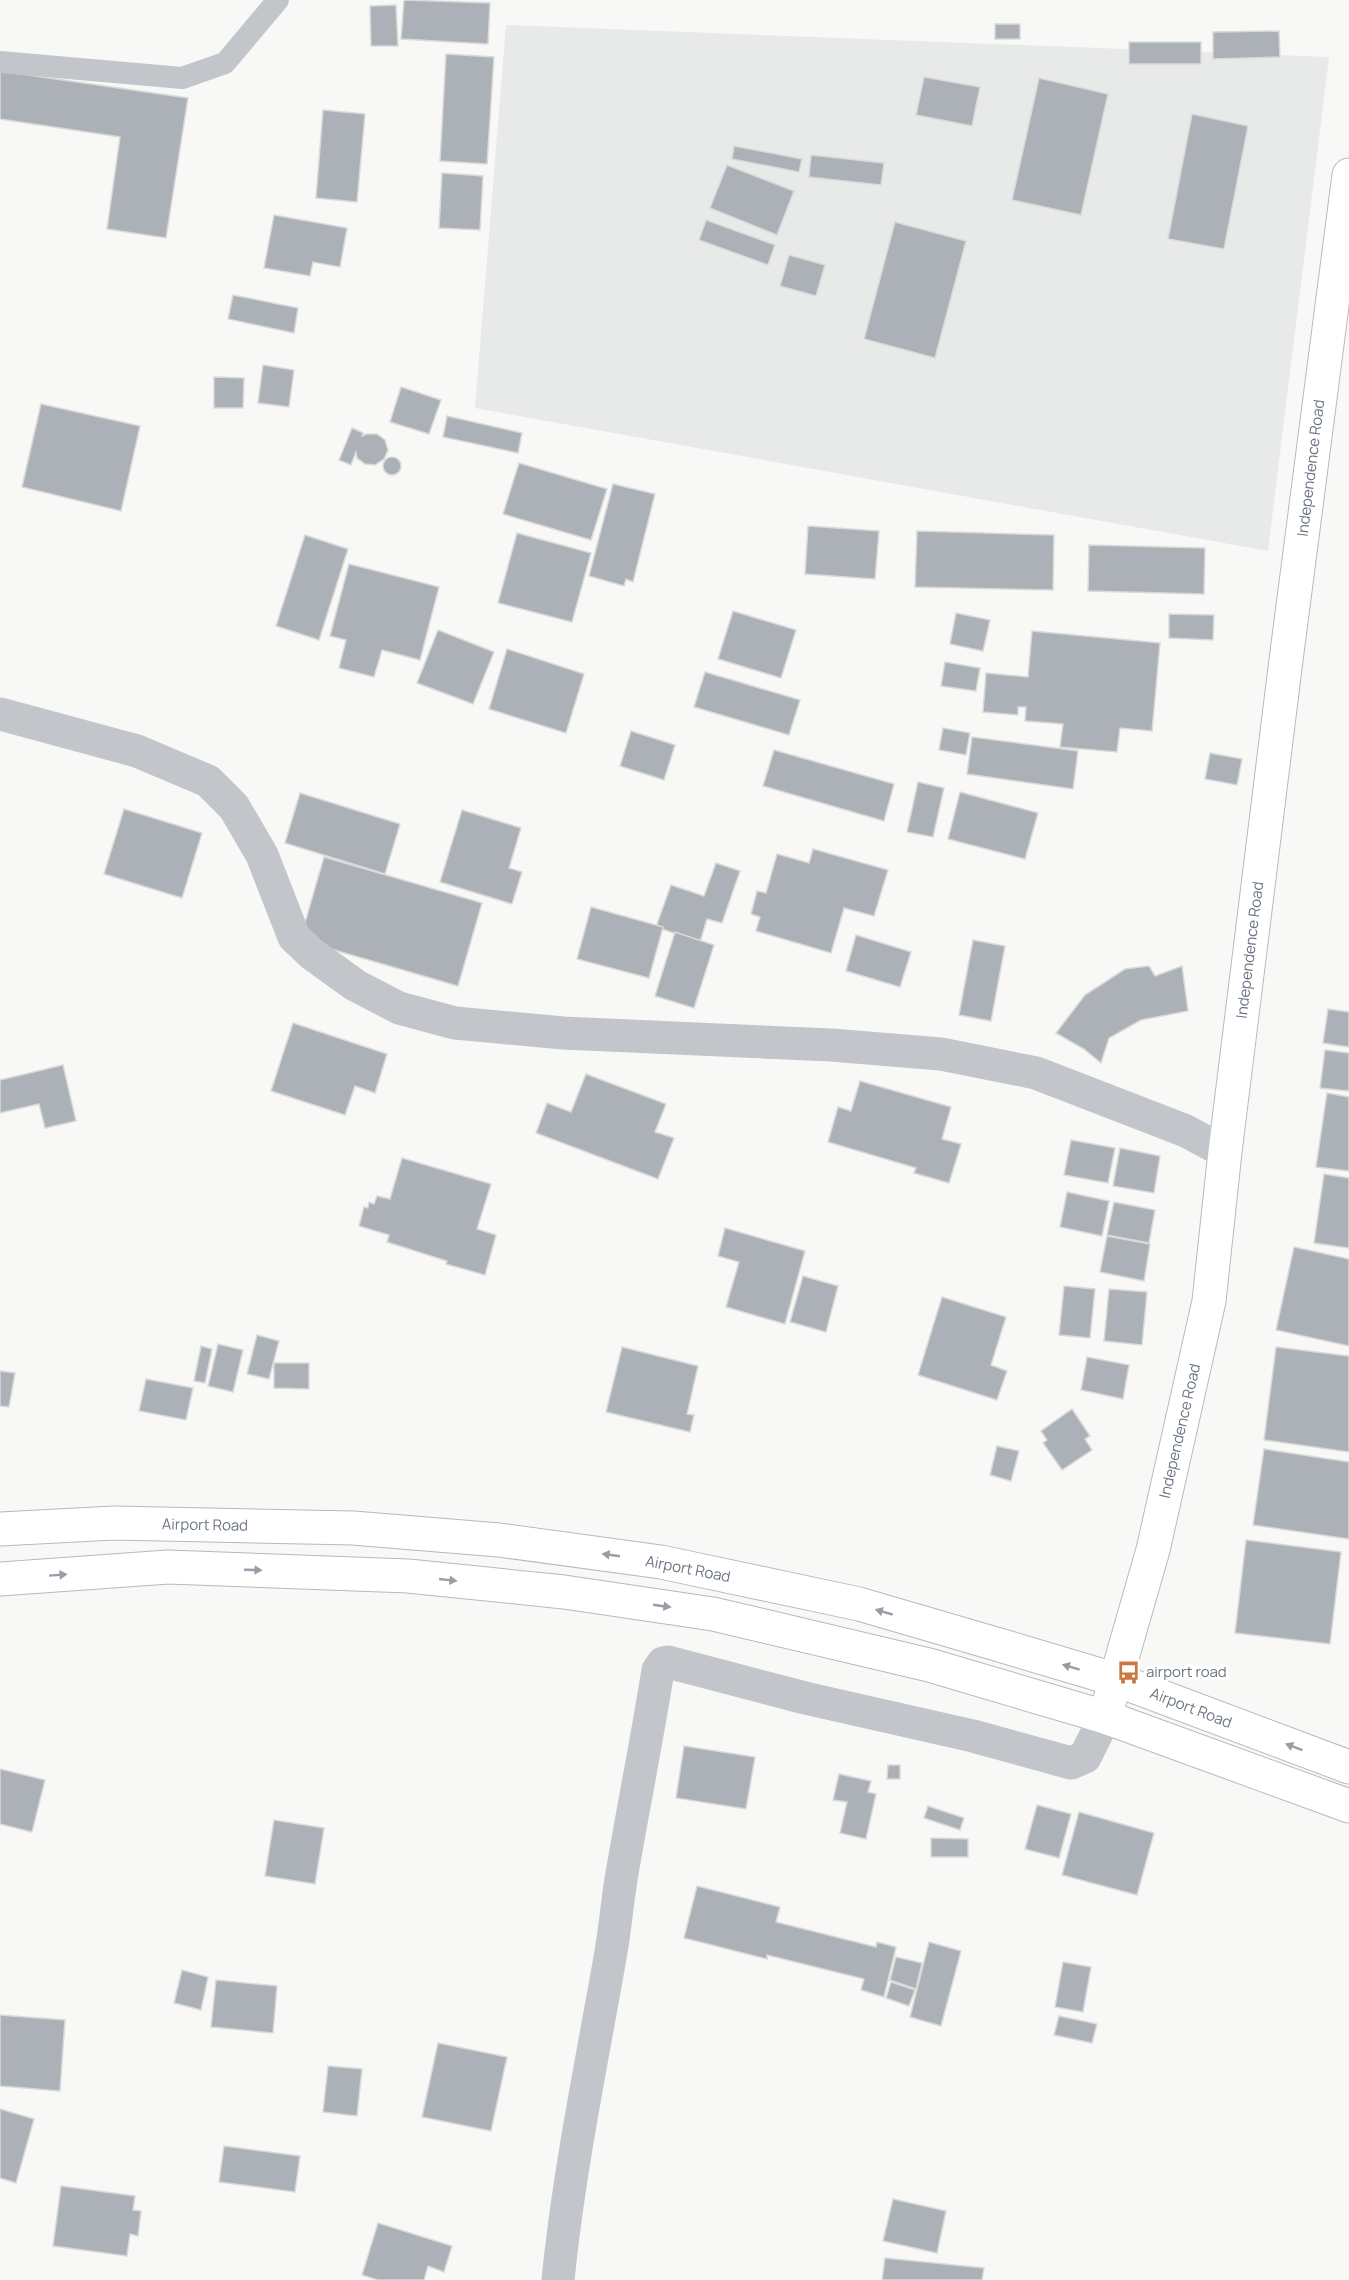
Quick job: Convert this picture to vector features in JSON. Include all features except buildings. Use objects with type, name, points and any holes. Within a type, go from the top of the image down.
[{"type":"main road","name":"Independence Road","points":[[1105,1717],[1153,1550],[1209,1300],[1283,683],[1349,175]]},
{"type":"main road","name":"Airport Road","points":[[0,1530],[114,1523],[353,1528],[511,1542],[661,1562],[859,1604],[1117,1680],[1349,1767]]},
{"type":"main road","points":[[0,1579],[168,1567],[408,1575],[564,1592],[713,1614],[929,1665],[1105,1717],[1349,1806]]},
{"type":"street","points":[[0,714],[137,751],[208,781],[234,807],[262,855],[281,909],[294,937],[312,954],[355,985],[399,1008],[455,1023],[563,1034],[831,1045],[940,1054],[1036,1073],[1186,1131],[1225,1152]]},
{"type":"street","points":[[558,2280],[623,1865],[648,1718],[660,1666],[668,1662],[805,1698],[974,1736],[1071,1763],[1085,1756],[1105,1717]]},
{"type":"lane","points":[[0,62],[182,78],[225,63],[278,0]]},
{"type":"shaded area","points":[[506,25],[1329,57],[1268,551],[475,408]]},
{"type":"place","name":"airport road","points":[[1128,1672]]}]
